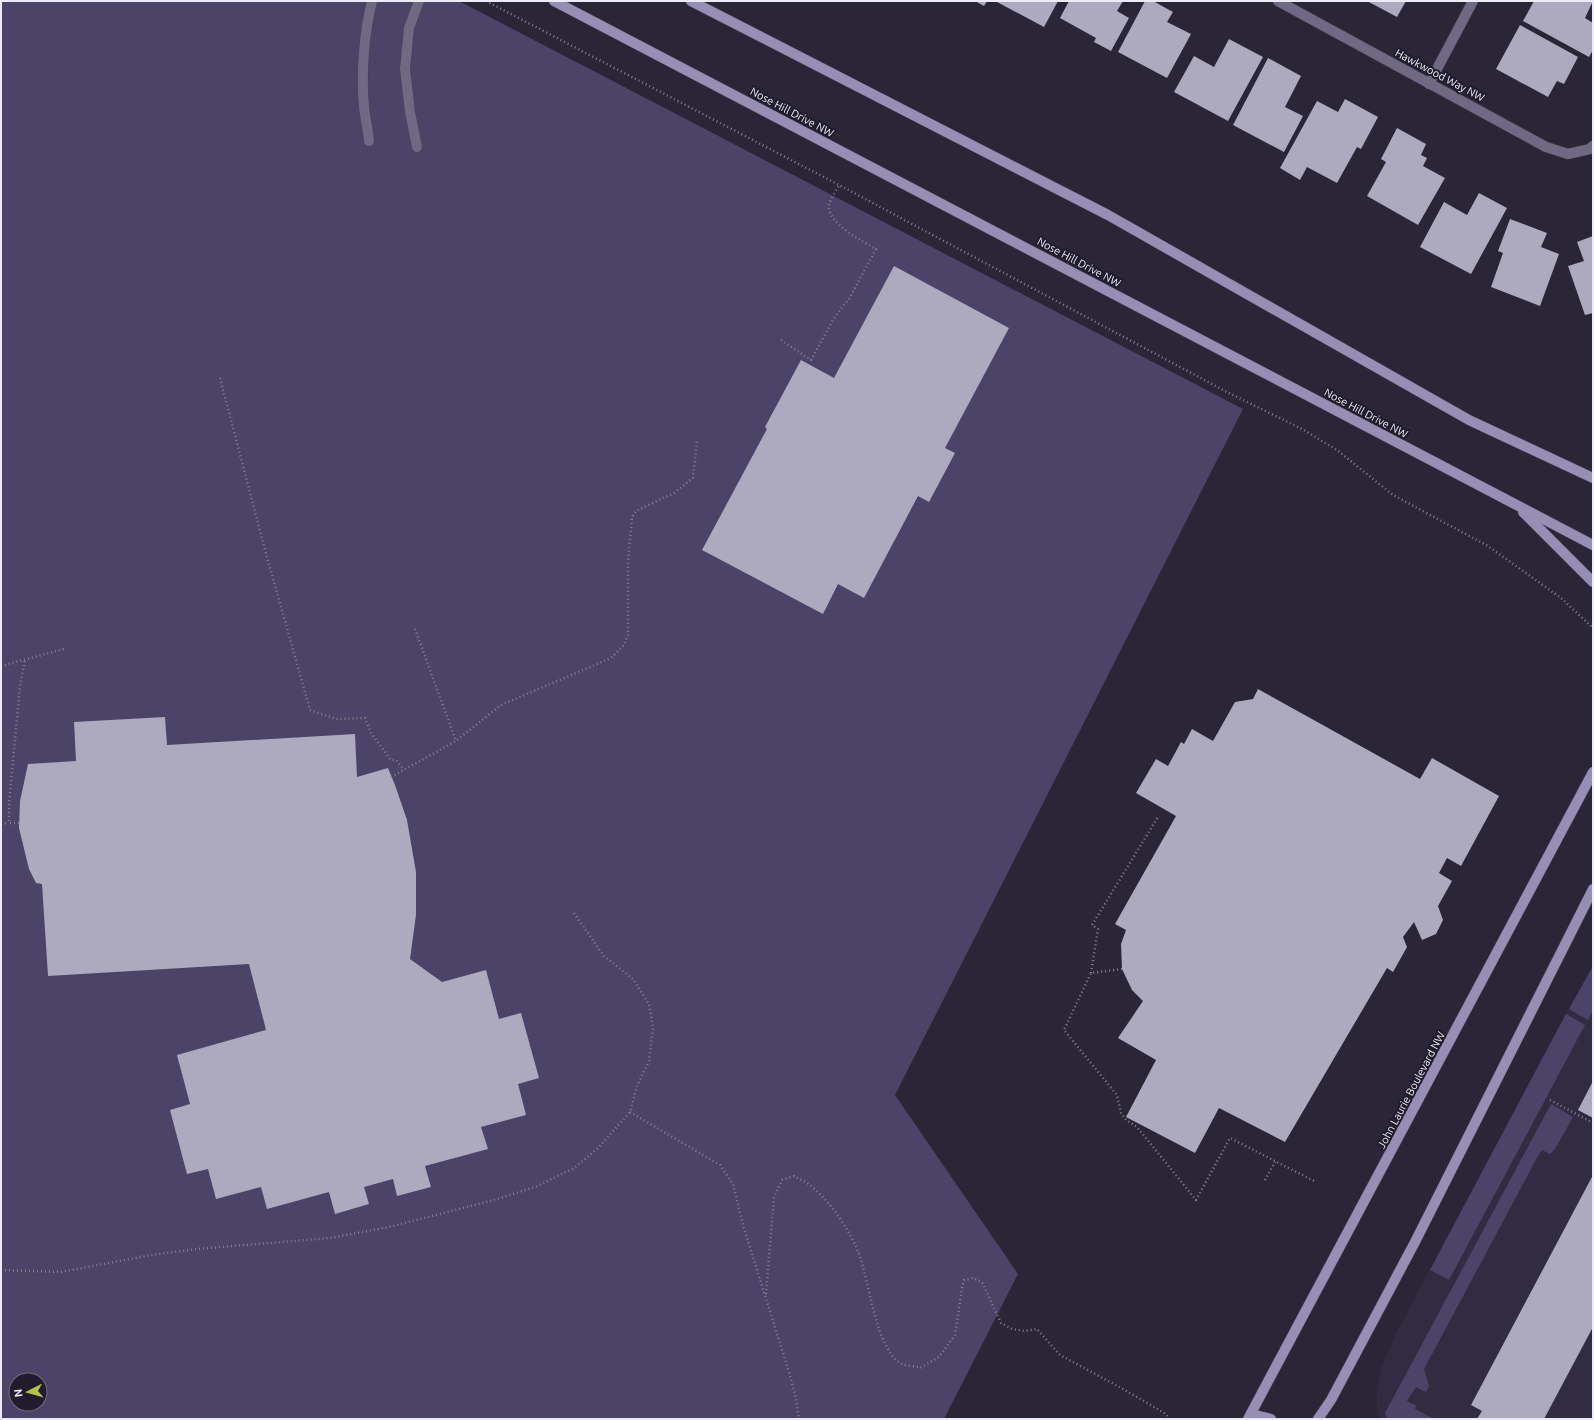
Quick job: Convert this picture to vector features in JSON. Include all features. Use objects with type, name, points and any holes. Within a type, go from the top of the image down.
[{"type":"main road","name":"Nose Hill Drive NW","points":[[554,1],[1593,545]]},
{"type":"main road","points":[[691,1],[1108,215],[1470,420],[1593,478]]},
{"type":"main road","points":[[1516,505],[1593,582]]},
{"type":"main road","name":"John Laurie Boulevard NW","points":[[1251,1417],[1593,772]]},
{"type":"main road","points":[[1318,1419],[1331,1400],[1416,1242],[1593,889]]},
{"type":"main road","points":[[1251,1417],[1271,1419]]},
{"type":"street","points":[[369,141],[364,106],[364,60],[369,13],[372,1]]},
{"type":"street","points":[[417,147],[410,112],[405,69],[409,28],[419,1]]},
{"type":"street","name":"Hawkwood Way NW","points":[[1278,1],[1546,147],[1568,154],[1590,149],[1593,146]]},
{"type":"street","points":[[1429,84],[1474,1]]},
{"type":"path","points":[[486,1],[839,185],[1090,320],[1262,410],[1302,429],[1337,450],[1394,495],[1488,546],[1561,598],[1593,628]]},
{"type":"path","points":[[781,340],[810,360],[833,320],[849,299],[876,249],[842,227],[832,216],[829,205],[839,185]]},
{"type":"path","points":[[220,378],[265,550],[310,710],[336,720],[365,718],[371,733],[391,760],[396,760],[404,770]]},
{"type":"path","points":[[391,777],[456,741],[501,705],[611,658],[624,645],[628,635],[628,561],[632,517],[636,511],[674,494],[693,478],[697,441]]},
{"type":"path","points":[[415,629],[456,741]]},
{"type":"path","points":[[1,666],[64,649]]},
{"type":"path","points":[[9,823],[13,757],[20,686],[25,659]]},
{"type":"path","points":[[1158,817],[1092,925],[1098,929],[1091,973],[1064,1030],[1117,1096],[1121,1113],[1126,1120],[1137,1127],[1196,1200],[1230,1138],[1316,1182]]},
{"type":"path","points":[[1,824],[19,823]]},
{"type":"path","points":[[1,1270],[61,1272],[151,1255],[197,1249],[330,1238],[389,1227],[494,1200],[535,1187],[574,1168],[597,1149],[630,1112],[637,1086],[649,1061],[653,1028],[649,1004],[633,979],[604,956],[574,913]]},
{"type":"path","points":[[1091,973],[1122,969]]},
{"type":"path","points":[[1550,1100],[1593,1123]]},
{"type":"path","points":[[630,1112],[720,1165],[733,1184],[743,1225],[766,1294],[788,1369],[795,1394],[799,1419]]},
{"type":"path","points":[[1265,1180],[1275,1162]]},
{"type":"path","points":[[766,1294],[774,1197],[782,1180],[794,1176],[809,1184],[821,1196],[840,1219],[851,1236],[860,1256],[872,1305],[889,1352],[902,1363],[920,1368],[939,1357],[955,1335],[964,1280],[973,1278],[982,1282],[1001,1323],[1012,1330],[1024,1331],[1037,1329],[1060,1355],[1160,1410],[1166,1414],[1169,1419]]},
{"type":"shaded area","points":[[1,1],[459,1],[1243,409],[895,1095],[1018,1274],[944,1419],[1,1419]]},
{"type":"shaded area","points":[[1593,966],[1593,1419],[1379,1419],[1377,1392],[1381,1369],[1394,1337],[1558,1028]]},
{"type":"shaded area","points":[[1593,966],[1593,1010],[1588,1020],[1569,1009]]},
{"type":"shaded area","points":[[1566,1014],[1585,1025],[1449,1280],[1430,1270]]},
{"type":"shaded area","points":[[1551,1104],[1573,1117],[1555,1149],[1550,1154],[1542,1150],[1538,1156],[1424,1369],[1429,1386],[1426,1392],[1416,1387],[1407,1401],[1416,1406],[1415,1409],[1434,1419],[1387,1419],[1385,1413]]},
{"type":"building","points":[[975,1],[987,1],[984,6]]},
{"type":"building","points":[[997,1],[1058,1],[1044,27]]},
{"type":"building","points":[[1069,1],[1123,1],[1117,11],[1129,18],[1111,51],[1094,42],[1096,38],[1060,18]]},
{"type":"building","points":[[1145,1],[1153,1],[1173,12],[1167,22],[1191,34],[1167,78],[1118,52]]},
{"type":"building","points":[[1367,1],[1406,1],[1397,17]]},
{"type":"building","points":[[1534,1],[1593,1],[1585,18],[1593,23],[1593,50],[1589,57],[1523,21]]},
{"type":"building","points":[[1520,25],[1578,57],[1564,84],[1557,81],[1548,97],[1496,69]]},
{"type":"building","points":[[1229,39],[1263,57],[1228,121],[1174,92],[1194,56],[1214,67]]},
{"type":"building","points":[[1268,58],[1301,76],[1285,107],[1303,116],[1284,152],[1233,125]]},
{"type":"building","points":[[1345,99],[1378,117],[1361,149],[1357,147],[1337,183],[1307,167],[1300,180],[1280,168],[1317,101],[1338,112]]},
{"type":"building","points":[[1397,128],[1426,144],[1421,155],[1427,158],[1423,166],[1445,178],[1418,225],[1367,196],[1386,162],[1381,159]]},
{"type":"building","points":[[1479,193],[1507,208],[1471,274],[1420,247],[1444,202],[1467,215]]},
{"type":"building","points":[[1510,219],[1547,233],[1541,247],[1559,254],[1540,306],[1491,287],[1503,253],[1498,251]]},
{"type":"building","points":[[1593,236],[1593,313],[1585,315],[1568,266],[1584,261],[1577,242]]},
{"type":"building","points":[[894,266],[1009,328],[945,448],[955,453],[929,502],[918,496],[864,598],[838,584],[823,614],[702,550],[767,429],[765,427],[801,360],[834,378]]},
{"type":"building","points":[[1258,689],[1420,779],[1432,758],[1499,796],[1461,866],[1447,858],[1439,873],[1452,881],[1438,906],[1443,920],[1436,934],[1422,940],[1414,922],[1403,937],[1407,947],[1393,972],[1387,968],[1285,1142],[1219,1108],[1195,1153],[1126,1117],[1156,1060],[1118,1038],[1143,1001],[1132,990],[1122,969],[1121,944],[1126,930],[1115,924],[1176,816],[1136,793],[1156,759],[1168,766],[1181,742],[1184,744],[1192,729],[1213,741],[1235,702],[1253,699]]},
{"type":"building","points":[[165,717],[167,745],[355,734],[357,777],[388,768],[407,820],[416,872],[416,915],[410,959],[442,982],[486,970],[499,1019],[521,1013],[539,1078],[518,1084],[526,1115],[481,1127],[488,1149],[425,1166],[431,1187],[397,1196],[393,1179],[364,1187],[369,1204],[335,1214],[329,1192],[267,1209],[261,1187],[216,1199],[208,1169],[187,1174],[170,1110],[190,1104],[177,1055],[266,1030],[249,964],[48,976],[42,884],[36,883],[29,869],[19,828],[20,801],[28,764],[76,761],[74,722]]},
{"type":"building","points":[[1593,1081],[1593,1118],[1578,1110]]},
{"type":"building","points":[[1593,1175],[1593,1327],[1544,1419],[1477,1419],[1482,1411],[1471,1405]]}]
